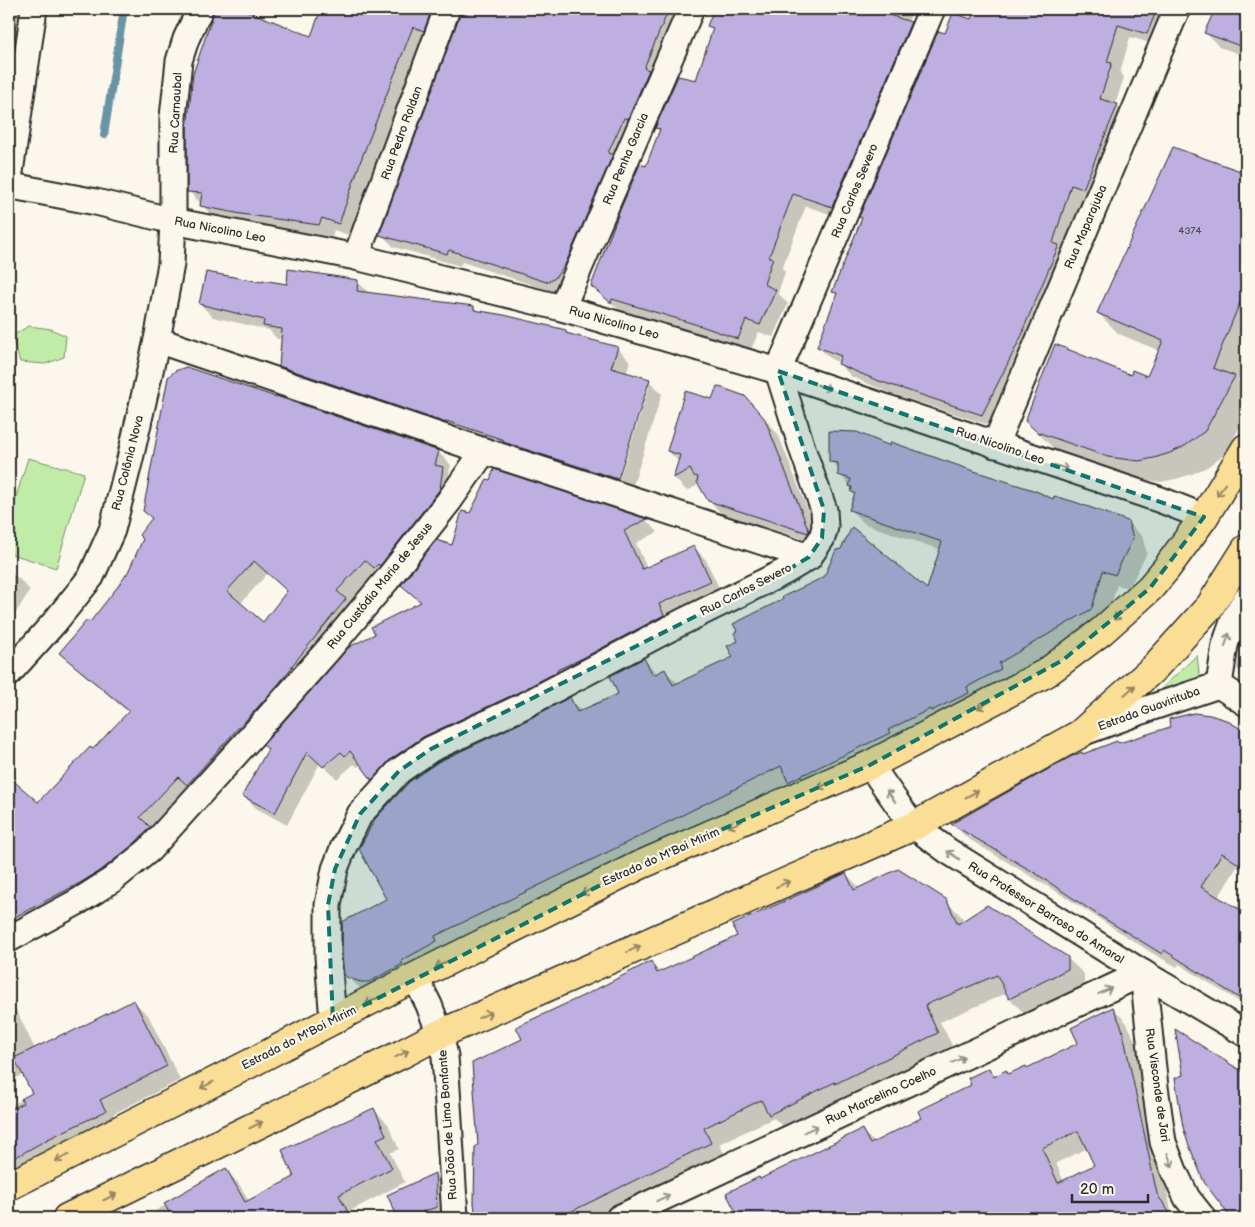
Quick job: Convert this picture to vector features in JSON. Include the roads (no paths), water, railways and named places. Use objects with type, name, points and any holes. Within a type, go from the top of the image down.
[{"type":"main road","name":"Estrada do M'Boi Mirim","points":[[9,1186],[638,866],[870,765],[1046,673],[1102,631],[1150,588],[1204,517],[1246,448]]},
{"type":"main road","points":[[67,1218],[440,1034],[914,826],[1080,734],[1154,668],[1210,606],[1246,549]]},
{"type":"street","points":[[9,179],[34,9]]},
{"type":"street","name":"Rua Carnaubal","points":[[173,221],[173,117],[179,61],[186,39],[200,9]]},
{"type":"street","name":"Rua Pedro Roldan","points":[[356,257],[447,9]]},
{"type":"street","name":"Rua Penha Garcia","points":[[562,308],[691,9]]},
{"type":"street","name":"Rua Carlos Severo","points":[[333,1021],[328,957],[328,905],[335,869],[360,814],[399,771],[431,749],[521,707],[682,622],[784,572],[809,557],[822,538],[825,527],[824,510],[778,371],[932,9]]},
{"type":"street","name":"Rua Maparajuba","points":[[995,445],[1177,9]]},
{"type":"street","name":"Rua Nicolino Leo","points":[[9,184],[96,202],[173,221],[356,257],[562,308],[778,371],[1161,500],[1204,517]]},
{"type":"street","name":"Rua Colônia Nova","points":[[9,673],[54,624],[91,577],[112,530],[157,340],[171,264],[173,221]]},
{"type":"street","points":[[157,340],[484,451],[809,557]]},
{"type":"street","name":"Rua Custódia Maria de Jesus","points":[[9,939],[104,886],[149,850],[328,650],[386,581],[449,501],[484,451]]},
{"type":"street","points":[[1246,599],[1234,619],[1225,645],[1219,685],[1246,703]]},
{"type":"street","name":"Estrada Guavirituba","points":[[1080,734],[1219,685]]},
{"type":"street","name":"Rua Professor Barroso do Amaral","points":[[870,765],[914,826],[948,851],[1143,973],[1246,1034]]},
{"type":"street","name":"Rua Marcelino Coelho","points":[[619,1218],[1143,973]]},
{"type":"street","name":"Rua Visconde de Jari","points":[[1143,973],[1163,1142],[1187,1198],[1203,1218]]},
{"type":"street","name":"Rua João de Lima Bonfante","points":[[415,978],[440,1034],[445,1056],[455,1218]]},
{"type":"waterway","points":[[104,135],[124,9]]}]
